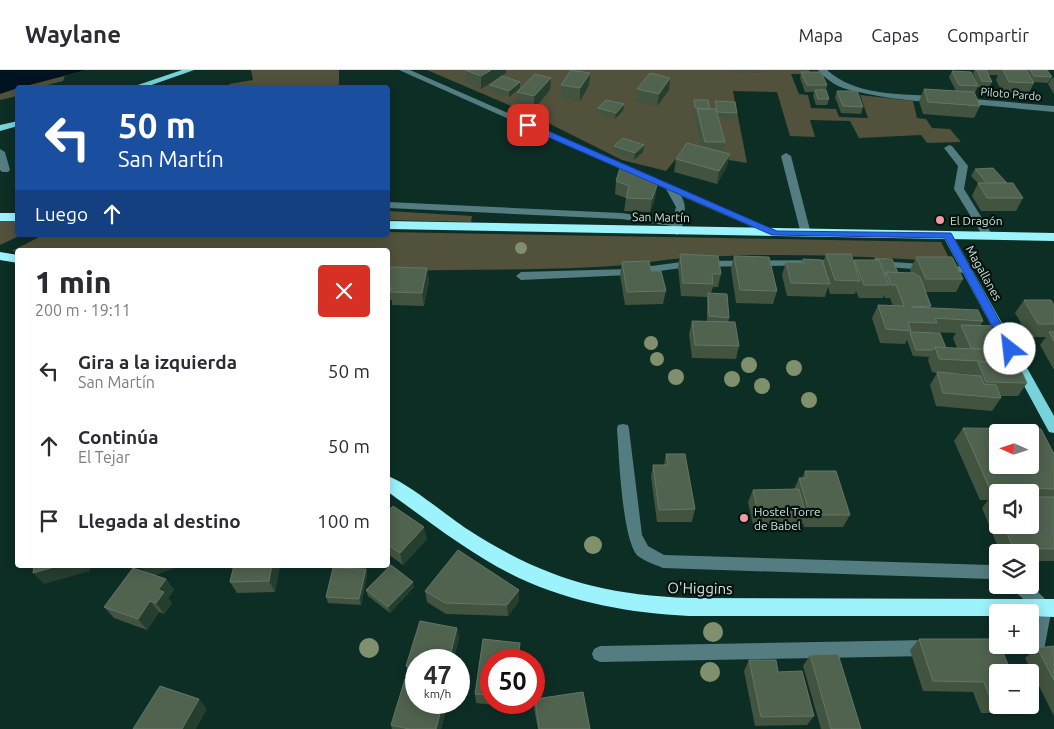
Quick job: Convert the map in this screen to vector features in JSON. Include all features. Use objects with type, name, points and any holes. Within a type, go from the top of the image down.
[{"type":"highway","points":[[0,216],[15,217]]},
{"type":"highway","name":"San Martín","points":[[390,226],[677,228],[806,234],[1054,237]]},
{"type":"highway","points":[[0,256],[15,258]]},
{"type":"highway","name":"O'Higgins","points":[[390,484],[501,560],[569,590],[606,599],[670,607],[1049,608]]},
{"type":"main road","points":[[142,85],[190,70]]},
{"type":"main road","points":[[0,128],[15,124]]},
{"type":"main road","name":"Magallanes","points":[[948,236],[1054,428]]},
{"type":"street","points":[[403,70],[775,233]]},
{"type":"street","name":"Piloto Pardo","points":[[822,70],[829,78],[840,83],[875,93],[1054,109]]},
{"type":"street","points":[[949,148],[963,166],[959,189],[988,236]]},
{"type":"street","points":[[0,152],[5,170]]},
{"type":"street","points":[[786,156],[806,234]]},
{"type":"street","points":[[670,188],[676,195],[682,209],[677,228]]},
{"type":"street","name":"San Martín","points":[[390,205],[621,216],[677,228]]},
{"type":"street","points":[[521,276],[629,272],[688,264],[859,263],[966,270]]},
{"type":"street","name":"O'Higgins","points":[[623,429],[635,536],[643,552],[663,561],[989,572]]},
{"type":"street","points":[[968,647],[1038,645],[1049,608],[1032,594]]},
{"type":"street","points":[[600,654],[948,647]]},
{"type":"green space","points":[[0,70],[87,70],[65,76],[63,81],[48,85],[15,85],[15,96],[0,100]]},
{"type":"green space","points":[[251,70],[339,70],[339,85],[229,84],[253,80]]},
{"type":"green space","points":[[427,70],[809,70],[810,74],[791,74],[799,94],[808,95],[811,108],[836,109],[839,117],[868,118],[860,95],[913,101],[917,118],[926,119],[932,128],[950,129],[961,142],[927,143],[921,135],[859,138],[850,121],[810,120],[815,137],[790,136],[777,92],[733,91],[747,163],[682,152],[666,171],[622,160],[532,115]]},
{"type":"green space","points":[[390,211],[472,216],[471,222],[390,220]]},
{"type":"green space","points":[[0,221],[15,221],[15,237],[17,237],[0,245]]},
{"type":"green space","points":[[390,232],[941,242],[951,262],[852,257],[752,255],[567,268],[390,271],[390,248],[18,248],[39,237],[390,237]]},
{"type":"water","points":[[0,70],[87,70],[30,85],[15,85],[15,89],[0,94]]},
{"type":"building","points":[[465,70],[491,70],[481,76]]},
{"type":"building","points":[[571,70],[590,73],[580,88],[561,85]]},
{"type":"building","points":[[977,70],[986,70],[992,82],[982,81]]},
{"type":"building","points":[[1003,70],[1026,70],[1034,83],[1009,82]]},
{"type":"building","points":[[1030,70],[1047,70],[1052,77],[1034,76]]},
{"type":"building","points":[[952,71],[971,72],[978,86],[959,85]]},
{"type":"building","points":[[801,72],[821,72],[827,85],[807,85]]},
{"type":"building","points":[[650,73],[670,78],[659,94],[637,89]]},
{"type":"building","points":[[535,74],[551,78],[534,96],[517,92]]},
{"type":"building","points":[[502,76],[520,82],[509,91],[490,85]]},
{"type":"building","points":[[924,89],[974,92],[980,106],[928,102]]},
{"type":"building","points":[[815,90],[826,90],[829,99],[818,99]]},
{"type":"building","points":[[837,91],[857,91],[863,107],[843,106]]},
{"type":"building","points":[[606,100],[624,104],[616,113],[598,108]]},
{"type":"building","points":[[694,100],[708,100],[710,109],[695,108]]},
{"type":"building","points":[[715,101],[735,102],[737,113],[717,112]]},
{"type":"building","points":[[697,109],[716,109],[725,142],[705,142]]},
{"type":"building","points":[[623,138],[644,145],[635,153],[614,146]]},
{"type":"building","points":[[687,143],[730,154],[719,171],[676,159]]},
{"type":"building","points":[[620,168],[657,185],[652,199],[626,198],[629,186],[616,181]]},
{"type":"building","points":[[993,168],[1007,183],[987,183],[975,169]]},
{"type":"building","points":[[978,183],[1013,183],[1023,198],[987,198]]},
{"type":"building","points":[[680,254],[718,256],[721,274],[712,274],[713,284],[683,283]]},
{"type":"building","points":[[826,254],[851,254],[860,281],[835,280]]},
{"type":"building","points":[[734,256],[769,257],[777,291],[740,290]]},
{"type":"building","points":[[916,257],[952,257],[963,279],[926,279]]},
{"type":"building","points":[[875,258],[892,259],[898,273],[886,272],[885,276],[879,260]]},
{"type":"building","points":[[803,259],[822,260],[830,284],[791,283],[786,262],[804,263]]},
{"type":"building","points":[[854,260],[879,260],[889,285],[864,285]]},
{"type":"building","points":[[649,261],[651,271],[661,271],[666,291],[627,292],[622,262]]},
{"type":"building","points":[[390,267],[427,268],[422,293],[390,292]]},
{"type":"building","points":[[886,272],[914,273],[920,277],[931,306],[911,307],[978,310],[983,321],[935,318],[937,323],[908,322],[911,331],[886,329],[878,305],[904,306],[896,285],[891,285]]},
{"type":"building","points":[[708,293],[727,294],[729,318],[709,316]]},
{"type":"building","points":[[1024,300],[1051,300],[1054,305],[1054,324],[1038,324]]},
{"type":"building","points":[[692,321],[735,322],[739,346],[695,345]]},
{"type":"building","points":[[961,325],[997,326],[1008,349],[971,348]]},
{"type":"building","points":[[911,332],[940,333],[946,348],[935,347],[933,350],[916,350]]},
{"type":"building","points":[[1049,332],[1054,332],[1054,341]]},
{"type":"building","points":[[935,347],[992,350],[997,362],[939,359]]},
{"type":"building","points":[[978,362],[1018,364],[1027,383],[986,382]]},
{"type":"building","points":[[937,372],[981,376],[984,384],[996,385],[1001,398],[943,393]]},
{"type":"building","points":[[963,428],[989,428],[989,474],[1039,474],[1039,429],[1041,429],[1054,454],[1054,489],[1039,489],[1039,484],[989,484],[989,487]]},
{"type":"building","points":[[666,454],[685,454],[695,509],[659,510],[653,465],[668,465]]},
{"type":"building","points":[[805,471],[836,471],[850,515],[810,515],[799,478],[807,478]]},
{"type":"building","points":[[799,489],[806,516],[759,517],[753,490]]},
{"type":"building","points":[[1039,497],[1054,497],[1054,549],[1039,549],[1039,544],[1011,544],[1008,534],[1039,534]]},
{"type":"building","points":[[393,506],[424,527],[400,553],[390,546],[390,509]]},
{"type":"building","points":[[458,550],[519,590],[507,605],[445,603],[425,591]]},
{"type":"building","points":[[390,566],[413,582],[388,607],[366,590]]},
{"type":"building","points":[[34,568],[50,568],[33,573]]},
{"type":"building","points":[[133,568],[166,579],[158,590],[164,592],[156,603],[150,601],[138,619],[104,607]]},
{"type":"building","points":[[233,568],[271,568],[269,581],[230,582]]},
{"type":"building","points":[[333,568],[366,569],[359,599],[326,597]]},
{"type":"building","points":[[420,621],[457,628],[452,649],[411,649]]},
{"type":"building","points":[[483,639],[520,643],[519,649],[482,649]]},
{"type":"building","points":[[919,639],[989,639],[989,654],[1004,654],[1008,664],[989,664],[989,695],[984,682],[933,681]]},
{"type":"building","points":[[1054,646],[1054,680],[1039,652],[1039,648]]},
{"type":"building","points":[[838,654],[861,729],[831,729],[810,655]]},
{"type":"building","points":[[480,660],[480,694],[475,694]]},
{"type":"building","points":[[749,660],[776,660],[778,672],[802,671],[814,716],[761,717]]},
{"type":"building","points":[[405,679],[405,714],[440,714],[436,729],[409,729],[391,725]]},
{"type":"building","points":[[160,686],[199,699],[182,729],[133,729]]},
{"type":"building","points":[[583,692],[590,729],[539,729],[537,714],[545,714],[545,698]]},
{"type":"place","name":"El Dragón","points":[[940,220]]},
{"type":"place","name":"Hostel Torre de Babel","points":[[744,518]]},
{"type":"route","points":[[528,125],[775,233],[948,236],[1010,349]]}]
